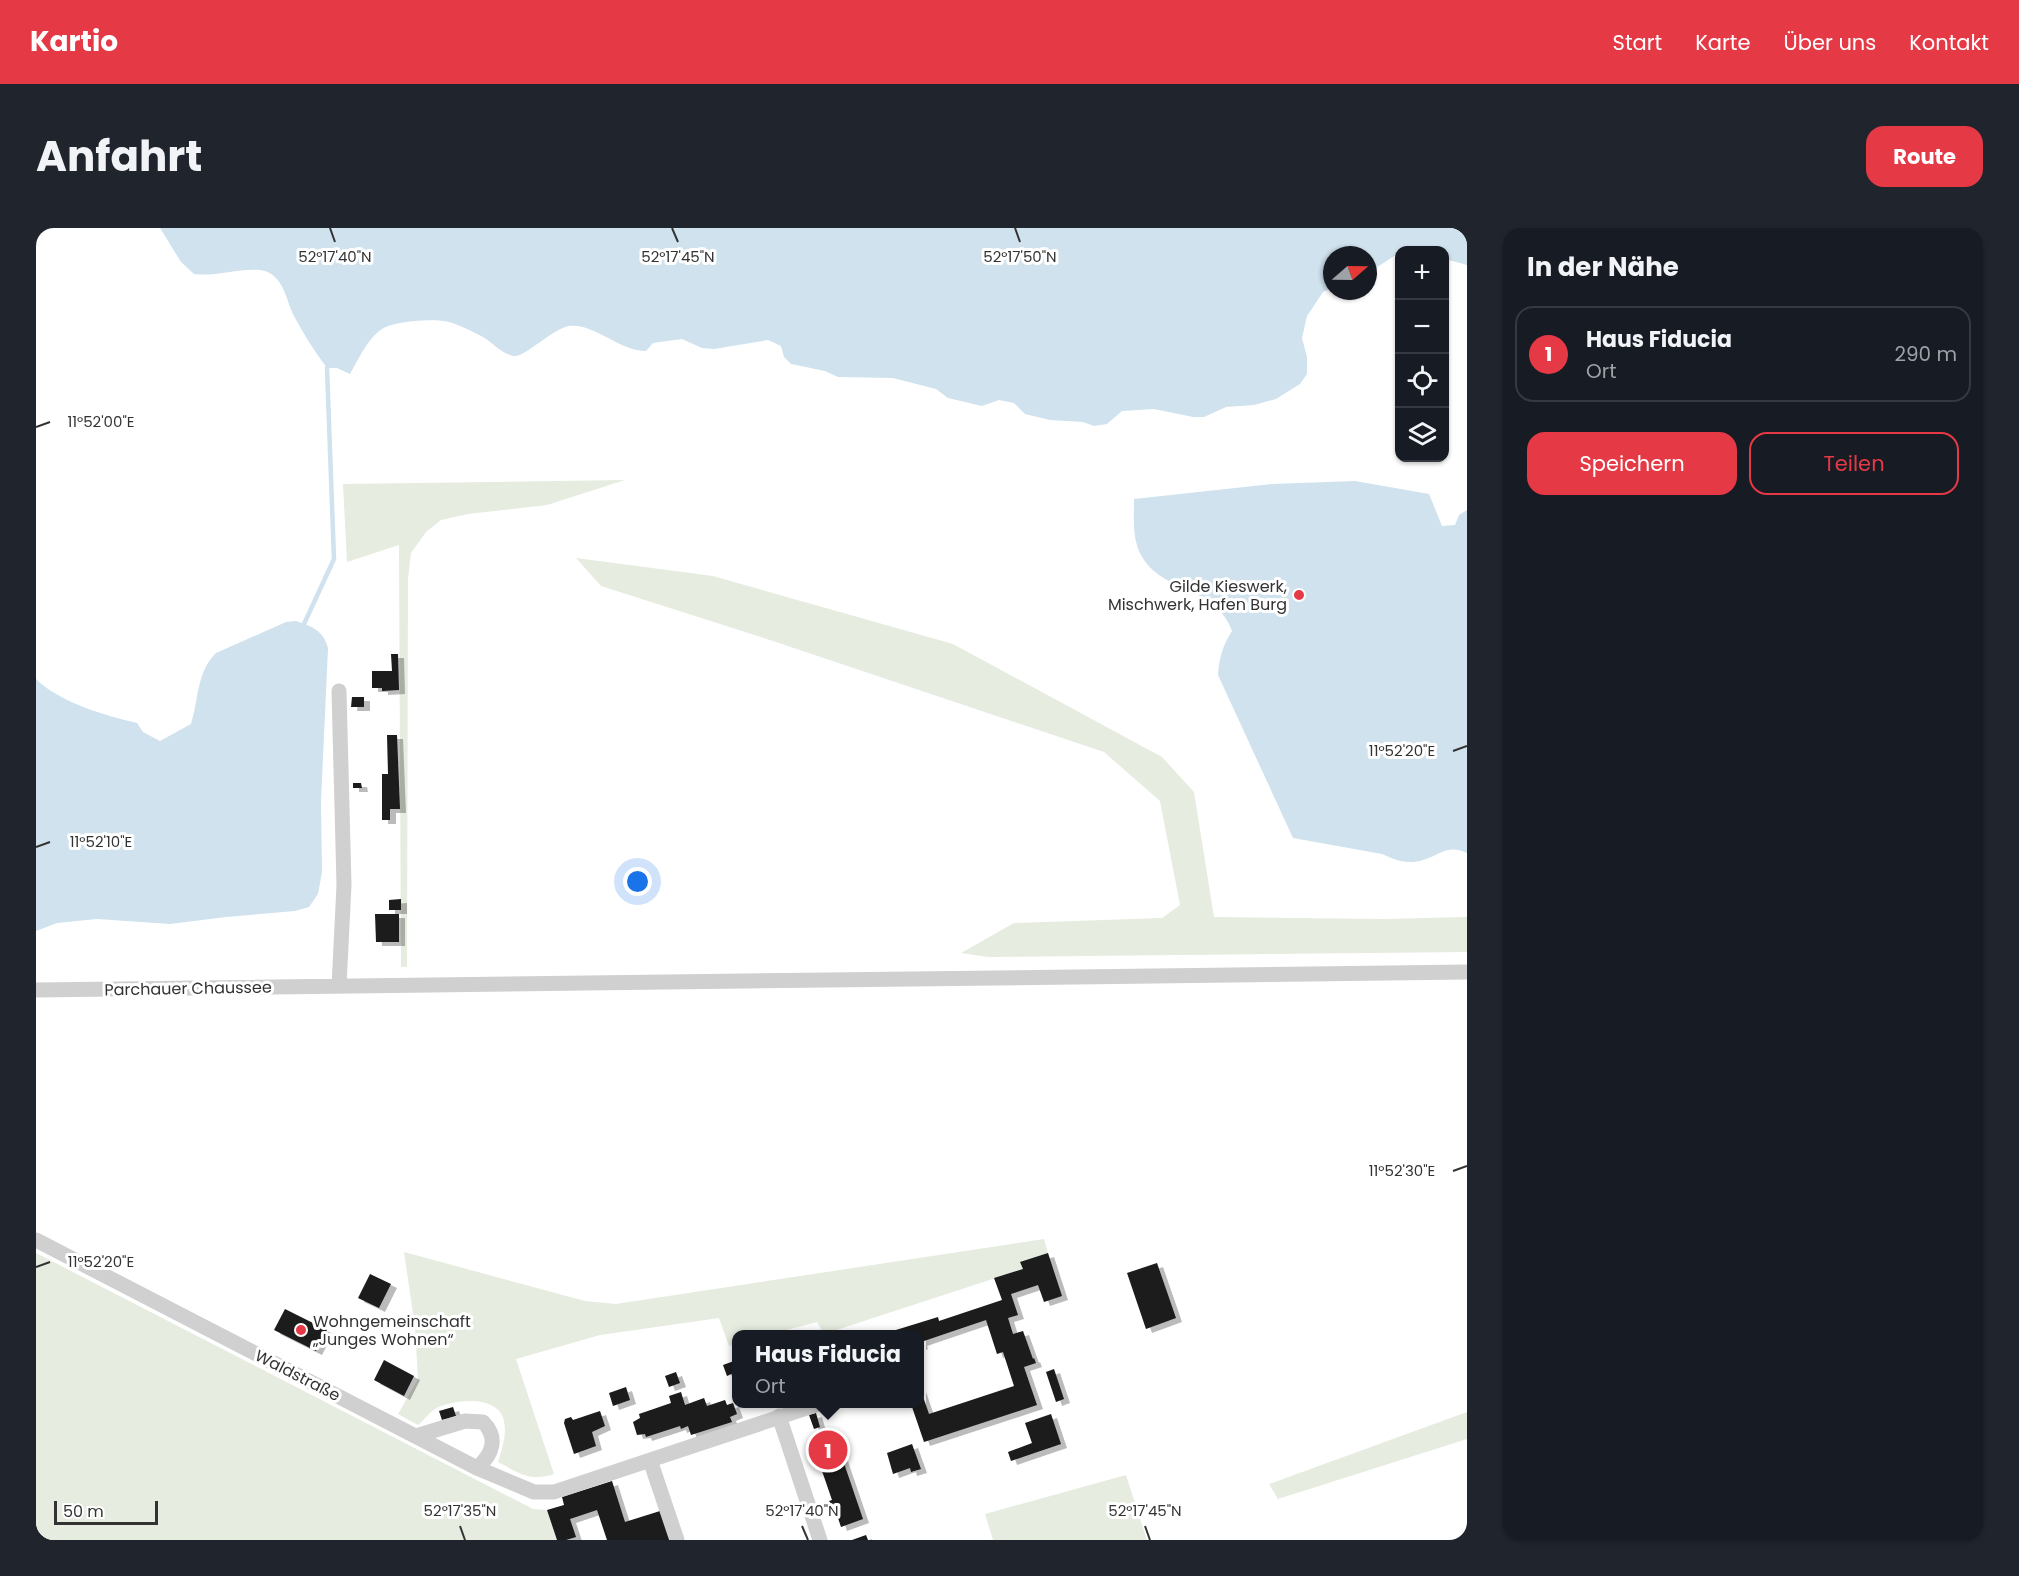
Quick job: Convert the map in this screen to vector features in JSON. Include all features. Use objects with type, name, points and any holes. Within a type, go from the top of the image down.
[{"type":"street","points":[[339,692],[344,885],[339,986]]},
{"type":"street","name":"Parchauer Chaussee","points":[[36,990],[1467,972]]},
{"type":"street","name":"Waldstraße","points":[[36,1240],[477,1468],[534,1492],[551,1493],[806,1408]]},
{"type":"street","points":[[779,1416],[820,1540]]},
{"type":"street","points":[[416,1436],[465,1421],[483,1422],[492,1433],[493,1442],[485,1461],[477,1468]]},
{"type":"street","points":[[650,1460],[677,1540]]},
{"type":"shaded area","points":[[625,480],[547,505],[468,514],[441,520],[426,532],[411,553],[408,579],[407,967],[401,967],[399,545],[347,562],[343,484]]},
{"type":"shaded area","points":[[576,558],[713,576],[953,644],[1162,757],[1194,792],[1214,917],[1384,919],[1467,917],[1467,952],[988,957],[961,953],[1014,923],[1162,918],[1180,905],[1160,801],[1104,752],[601,586]]},
{"type":"shaded area","points":[[1044,1239],[1048,1253],[1020,1263],[1023,1269],[836,1330],[822,1330],[817,1322],[786,1330],[732,1330],[732,1345],[729,1346],[719,1318],[600,1335],[516,1359],[554,1474],[546,1476],[531,1477],[498,1462],[505,1426],[500,1412],[494,1406],[474,1401],[453,1403],[435,1409],[418,1425],[398,1414],[418,1379],[415,1327],[404,1252],[585,1301],[616,1304]]},
{"type":"shaded area","points":[[36,1253],[533,1509],[547,1510],[557,1540],[36,1540]]},
{"type":"shaded area","points":[[1467,1412],[1467,1439],[1278,1499],[1269,1484]]},
{"type":"shaded area","points":[[1126,1475],[1147,1540],[993,1540],[985,1514]]},
{"type":"water","points":[[160,228],[1467,228],[1467,265],[1449,260],[1449,246],[1395,246],[1395,256],[1377,267],[1377,246],[1323,246],[1323,292],[1307,316],[1302,338],[1307,357],[1307,374],[1300,384],[1276,399],[1254,405],[1226,407],[1204,417],[1154,409],[1122,411],[1107,424],[1094,426],[1083,422],[1050,420],[1025,414],[1014,403],[999,400],[982,406],[948,398],[936,389],[893,378],[838,377],[825,371],[791,364],[784,357],[781,346],[768,340],[714,349],[702,348],[682,339],[653,343],[646,351],[626,347],[578,326],[562,328],[524,353],[514,356],[502,351],[483,337],[449,322],[425,320],[405,322],[388,326],[377,333],[350,374],[337,368],[327,368],[301,329],[283,288],[268,272],[252,270],[194,274],[181,262]]},
{"type":"water","points":[[1355,481],[1429,494],[1442,526],[1455,525],[1459,515],[1467,510],[1467,853],[1449,850],[1423,860],[1407,862],[1382,854],[1293,838],[1218,675],[1222,652],[1232,631],[1224,616],[1202,597],[1162,577],[1150,568],[1138,549],[1134,528],[1134,499],[1272,484]]},
{"type":"water","points":[[296,621],[317,630],[328,648],[321,801],[322,872],[318,894],[309,907],[295,911],[170,924],[97,919],[57,923],[36,931],[36,679],[57,695],[70,701],[97,712],[137,723],[143,732],[160,741],[191,724],[201,678],[216,653],[286,622]]},
{"type":"building","points":[[391,654],[398,654],[399,690],[382,691],[382,688],[372,688],[372,671],[392,671]]},
{"type":"building","points":[[352,697],[364,697],[364,707],[351,707]]},
{"type":"building","points":[[387,735],[397,735],[400,809],[390,809],[390,820],[382,820],[382,774],[388,774]]},
{"type":"building","points":[[353,783],[361,783],[362,788],[353,788]]},
{"type":"building","points":[[401,899],[401,910],[389,910],[389,900]]},
{"type":"building","points":[[375,914],[399,914],[399,942],[376,942]]},
{"type":"building","points":[[1048,1253],[1062,1296],[1044,1302],[1038,1285],[1011,1294],[1018,1315],[1008,1318],[1013,1334],[1023,1331],[1036,1363],[1024,1367],[1037,1405],[924,1442],[912,1408],[924,1408],[924,1400],[929,1414],[1014,1386],[1003,1352],[997,1354],[986,1320],[924,1341],[924,1330],[896,1330],[938,1317],[939,1321],[1002,1300],[994,1278],[1023,1269],[1020,1262]]},
{"type":"building","points":[[1157,1263],[1176,1318],[1146,1329],[1127,1273]]},
{"type":"building","points":[[370,1274],[391,1284],[379,1308],[358,1298]]},
{"type":"building","name":"Wohngemeinschaft „Junges Wohnen“","points":[[285,1309],[327,1330],[316,1351],[274,1330]]},
{"type":"building","points":[[384,1360],[414,1376],[404,1396],[374,1380]]},
{"type":"building","points":[[732,1362],[732,1374],[727,1376],[723,1365]]},
{"type":"building","points":[[1054,1369],[1064,1399],[1056,1402],[1046,1372]]},
{"type":"building","points":[[676,1372],[680,1383],[669,1387],[665,1376]]},
{"type":"building","points":[[626,1387],[630,1400],[613,1406],[609,1393]]},
{"type":"building","points":[[681,1392],[685,1405],[704,1398],[707,1406],[725,1400],[727,1405],[732,1403],[732,1408],[735,1408],[737,1414],[730,1417],[732,1422],[691,1435],[688,1426],[681,1429],[680,1426],[646,1437],[645,1434],[637,1435],[633,1422],[640,1418],[639,1414],[671,1403],[669,1396]]},
{"type":"building","points":[[453,1407],[456,1416],[442,1420],[439,1411]]},
{"type":"building","points":[[600,1411],[605,1426],[592,1432],[596,1446],[574,1454],[564,1423],[565,1419],[571,1417],[573,1420]]},
{"type":"building","points":[[816,1413],[820,1427],[814,1429],[809,1415]]},
{"type":"building","points":[[1051,1414],[1061,1444],[1011,1461],[1008,1452],[1032,1443],[1025,1423]]},
{"type":"building","points":[[834,1434],[863,1519],[841,1527],[835,1509],[832,1510],[829,1501],[832,1500],[821,1468],[818,1469],[816,1461],[819,1460],[813,1441]]},
{"type":"building","points":[[912,1444],[921,1469],[911,1472],[910,1468],[893,1474],[887,1453]]},
{"type":"building","points":[[612,1481],[625,1522],[660,1511],[673,1540],[607,1540],[597,1510],[570,1519],[576,1537],[557,1540],[547,1510],[564,1505],[562,1497]]},
{"type":"building","points":[[866,1535],[868,1540],[852,1540]]},
{"type":"waterway","points":[[304,624],[334,559],[327,368]]},
{"type":"place","name":"Gilde Kieswerk, Mischwerk, Hafen Burg","points":[[1299,595]]},
{"type":"place","name":"Wohngemeinschaft „Junges Wohnen“","points":[[301,1330]]},
{"type":"place","name":"Haus Fiducia","points":[[828,1450]]}]
